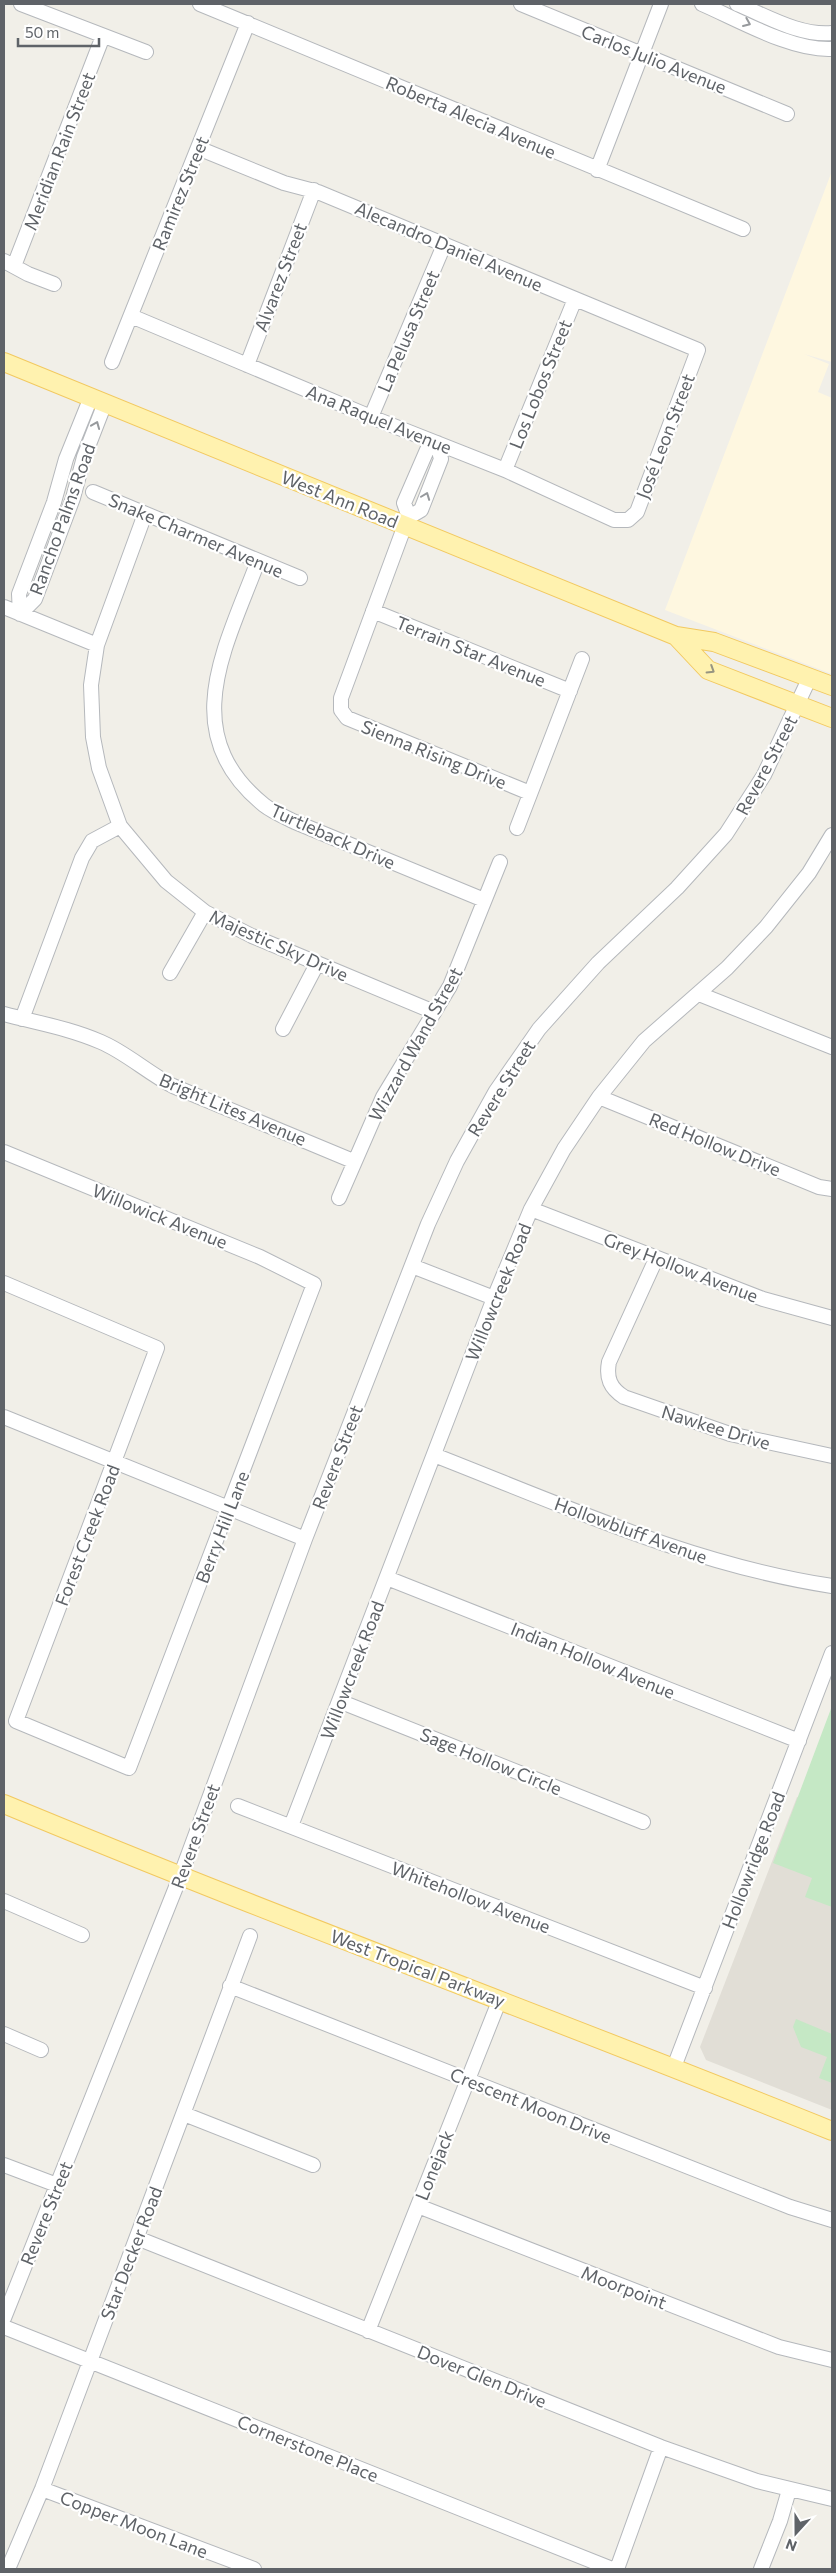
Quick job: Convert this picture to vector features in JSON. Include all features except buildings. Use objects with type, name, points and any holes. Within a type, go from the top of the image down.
[{"type":"main road","name":"West Ann Road","points":[[4,362],[407,521],[676,636],[714,642],[832,686]]},
{"type":"main road","name":"West Ann Road","points":[[676,636],[708,670],[832,718]]},
{"type":"main road","name":"West Tropical Parkway","points":[[4,1804],[180,1877],[500,1999],[832,2131]]},
{"type":"street","points":[[21,4],[146,52]]},
{"type":"street","name":"Roberta Alecia Avenue","points":[[200,4],[743,229]]},
{"type":"street","name":"Carlos Julio Avenue","points":[[521,4],[787,114]]},
{"type":"street","points":[[598,170],[662,4]]},
{"type":"street","points":[[702,4],[791,41],[813,47],[832,49]]},
{"type":"street","points":[[737,4],[801,30],[814,33],[832,33]]},
{"type":"street","name":"Ramirez Street","points":[[112,362],[248,23]]},
{"type":"street","name":"Meridian Rain Street","points":[[9,264],[103,36]]},
{"type":"street","name":"Alecandro Daniel Avenue","points":[[198,148],[284,183],[314,190],[698,350]]},
{"type":"street","name":"Alvarez Street","points":[[247,364],[314,190]]},
{"type":"street","name":"La Pelusa Street","points":[[371,416],[444,245]]},
{"type":"street","points":[[9,264],[54,284]]},
{"type":"street","name":"Los Lobos Street","points":[[505,470],[575,299]]},
{"type":"street","name":"Ana Raquel Avenue","points":[[131,316],[505,470],[614,520],[628,520]]},
{"type":"street","name":"José Leon Street","points":[[628,520],[637,512],[698,350]]},
{"type":"street","name":"Rancho Palms Road","points":[[20,614],[35,599],[73,498],[98,400]]},
{"type":"street","points":[[373,612],[407,521],[404,503],[427,450],[437,443]]},
{"type":"street","name":"Snake Charmer Avenue","points":[[93,492],[300,578]]},
{"type":"street","name":"Majestic Sky Drive","points":[[145,514],[97,645],[91,684],[93,738],[99,768],[120,826],[166,881],[205,912],[252,936],[434,1012]]},
{"type":"street","name":"Turtleback Drive","points":[[258,561],[218,667],[214,691],[213,723],[225,760],[245,787],[266,807],[303,826],[484,900]]},
{"type":"street","points":[[4,607],[97,645]]},
{"type":"street","name":"Terrain Star Avenue","points":[[373,612],[570,691]]},
{"type":"street","name":"Sienna Rising Drive","points":[[373,612],[341,698],[341,710],[347,718],[530,793]]},
{"type":"street","points":[[516,828],[582,659]]},
{"type":"street","name":"Revere Street","points":[[4,2318],[180,1877],[305,1539],[412,1266],[457,1161],[475,1127],[517,1058],[539,1029],[592,970],[693,872],[726,834],[764,775],[810,678]]},
{"type":"street","points":[[22,1019],[82,858],[92,841],[120,826]]},
{"type":"street","name":"Willowcreek Road","points":[[291,1826],[494,1298],[531,1209],[564,1149],[600,1097],[644,1042],[699,994],[766,927],[809,873],[832,835]]},
{"type":"street","name":"Wizzard Wand Street","points":[[339,1198],[353,1161],[383,1097],[450,986],[500,862]]},
{"type":"street","points":[[170,974],[205,912]]},
{"type":"street","points":[[283,1029],[318,964]]},
{"type":"street","points":[[699,994],[832,1047]]},
{"type":"street","name":"Bright Lites Avenue","points":[[4,1014],[65,1028],[102,1042],[149,1073],[173,1086],[353,1161]]},
{"type":"street","name":"Red Hollow Drive","points":[[600,1097],[819,1187],[832,1189]]},
{"type":"street","name":"Willowick Avenue","points":[[4,1152],[260,1258],[314,1284]]},
{"type":"street","name":"Grey Hollow Avenue","points":[[531,1209],[763,1299],[832,1318]]},
{"type":"street","name":"Nawkee Drive","points":[[656,1259],[609,1362],[607,1372],[609,1381],[615,1391],[624,1397],[730,1434],[832,1456]]},
{"type":"street","points":[[412,1266],[494,1298]]},
{"type":"street","name":"Forest Creek Road","points":[[4,1284],[157,1348],[116,1461],[16,1721],[129,1768]]},
{"type":"street","name":"Berry Hill Lane","points":[[129,1768],[230,1508],[314,1284]]},
{"type":"street","points":[[4,1417],[305,1539]]},
{"type":"street","name":"Hollowbluff Avenue","points":[[434,1455],[677,1550],[738,1568],[832,1586]]},
{"type":"street","name":"Indian Hollow Avenue","points":[[387,1578],[799,1741]]},
{"type":"street","name":"Hollowridge Road","points":[[674,2067],[832,1653]]},
{"type":"street","name":"Sage Hollow Circle","points":[[339,1701],[643,1822]]},
{"type":"street","name":"Whitehollow Avenue","points":[[238,1806],[705,1988]]},
{"type":"street","points":[[4,1902],[82,1935]]},
{"type":"street","name":"Star Decker Road","points":[[8,2569],[42,2489],[250,1936]]},
{"type":"street","name":"Crescent Moon Drive","points":[[230,1986],[790,2207],[832,2220]]},
{"type":"street","name":"Lonejack","points":[[368,2331],[500,1999]]},
{"type":"street","points":[[4,2034],[41,2050]]},
{"type":"street","points":[[184,2114],[313,2165]]},
{"type":"street","points":[[4,2165],[57,2185]]},
{"type":"street","name":"Moorpoint","points":[[418,2206],[779,2347],[832,2360]]},
{"type":"street","name":"Dover Glen Drive","points":[[137,2238],[661,2447],[757,2481],[832,2499]]},
{"type":"street","name":"Cornerstone Place","points":[[4,2328],[612,2569]]},
{"type":"street","points":[[617,2569],[661,2447]]},
{"type":"street","name":"Copper Moon Lane","points":[[42,2489],[254,2569]]},
{"type":"street","points":[[761,2569],[780,2521],[789,2490]]},
{"type":"shaded area","points":[[832,171],[832,362],[804,354],[829,364],[818,392],[832,398],[832,674],[665,610]]},
{"type":"shaded area","points":[[797,1797],[832,1810],[832,2110],[706,2060],[700,2047]]},
{"type":"green space","points":[[832,1706],[832,1907],[805,1897],[812,1878],[773,1863]]},
{"type":"green space","points":[[796,2019],[832,2034],[832,2083],[819,2078],[827,2057],[801,2047],[793,2027]]}]
